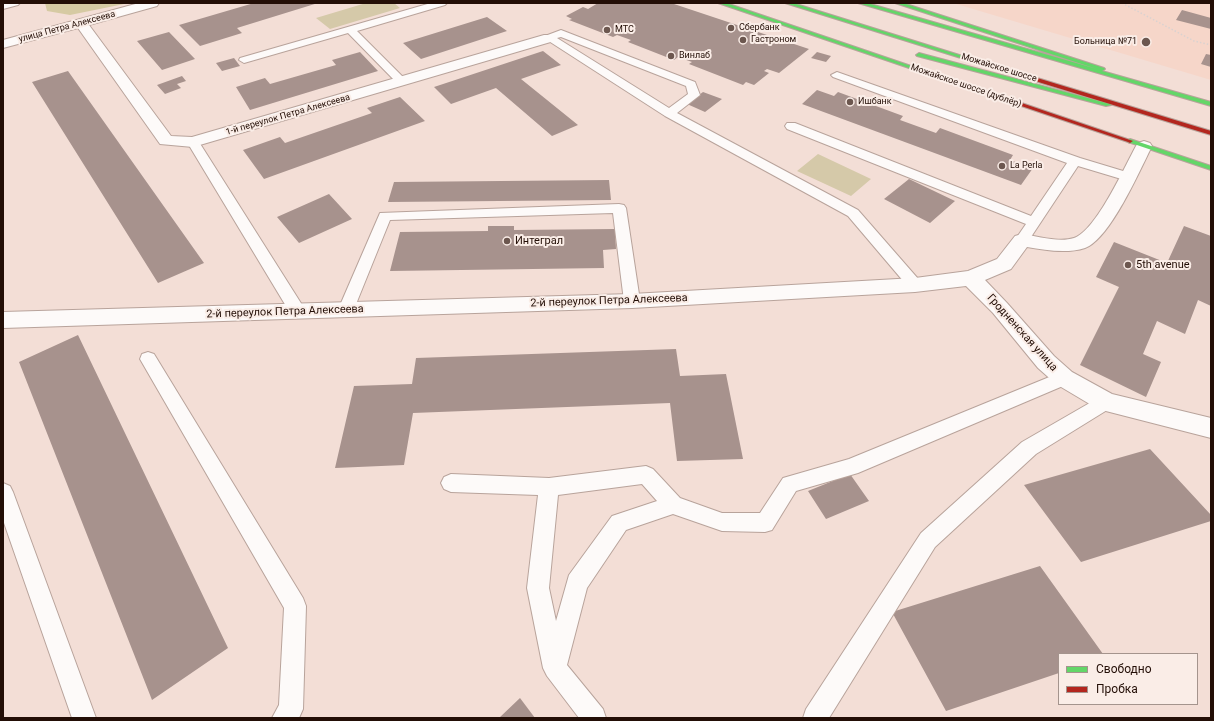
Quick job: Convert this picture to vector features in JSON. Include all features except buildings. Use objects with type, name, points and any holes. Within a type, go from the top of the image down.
[{"type":"main road","name":"Можайское шоссе (дублёр)","points":[[721,3],[1211,168]]},
{"type":"main road","name":"Можайское шоссе","points":[[788,3],[1211,133]]},
{"type":"main road","points":[[861,3],[1211,104]]},
{"type":"main road","points":[[898,3],[1190,98]]},
{"type":"main road","points":[[741,9],[865,42]]},
{"type":"main road","points":[[911,54],[1174,122]]},
{"type":"street","name":"улица Петра Алексеева","points":[[3,44],[153,3]]},
{"type":"street","name":"1-й переулок Петра Алексеева","points":[[81,23],[166,141],[193,142],[267,122],[549,38]]},
{"type":"street","points":[[1022,240],[1060,246],[1082,243],[1103,222],[1144,146]]},
{"type":"street","name":"2-й переулок Петра Алексеева","points":[[3,320],[632,301],[915,285],[971,278],[1004,264],[1022,240]]},
{"type":"street","name":"Гродненская улица","points":[[971,278],[1000,308],[1046,362],[1064,378],[1106,402],[1211,428]]},
{"type":"lane","points":[[3,6],[15,3]]},
{"type":"lane","points":[[244,60],[442,3]]},
{"type":"lane","points":[[350,29],[401,81]]},
{"type":"lane","points":[[549,38],[561,33],[691,84],[694,95],[669,112]]},
{"type":"lane","points":[[549,38],[669,112],[853,213],[915,285]]},
{"type":"lane","points":[[837,75],[1074,161],[1128,177]]},
{"type":"lane","points":[[791,126],[1034,222]]},
{"type":"lane","points":[[193,142],[298,312]]},
{"type":"lane","points":[[1022,240],[1074,161]]},
{"type":"lane","points":[[346,310],[385,216],[619,208],[632,301]]},
{"type":"lane","points":[[148,359],[295,606],[291,709],[284,718]]},
{"type":"lane","points":[[451,483],[549,487],[646,475],[673,505],[722,522],[765,523],[790,484],[851,467],[1064,378]]},
{"type":"lane","points":[[815,718],[928,540],[1029,448],[1106,402]]},
{"type":"lane","points":[[549,487],[538,588],[555,668],[594,718]]},
{"type":"lane","points":[[3,492],[84,718]]},
{"type":"lane","points":[[555,668],[577,583],[619,523],[673,505]]},
{"type":"path","points":[[1122,3],[1194,41],[1211,45]]},
{"type":"shaded area","points":[[45,3],[129,3],[70,15],[47,11]]},
{"type":"shaded area","points":[[366,3],[394,3],[400,8],[330,29],[316,18]]},
{"type":"shaded area","name":"Больница №71","points":[[953,3],[1211,3],[1211,80]]},
{"type":"shaded area","points":[[818,154],[871,179],[851,196],[797,171]]},
{"type":"traffic: fast","points":[[721,3],[961,84]]},
{"type":"traffic: fast","points":[[788,3],[998,68]]},
{"type":"traffic: fast","points":[[861,3],[1211,104]]},
{"type":"traffic: fast","points":[[898,3],[1102,69]]},
{"type":"traffic: fast","points":[[919,55],[1108,105]]},
{"type":"traffic: fast","points":[[1130,141],[1211,168]]},
{"type":"traffic: jam","points":[[998,68],[1211,133]]},
{"type":"traffic: jam","points":[[961,84],[1130,141]]},
{"type":"place","name":"Сбербанк","points":[[731,28]]},
{"type":"place","name":"МТС","points":[[607,30]]},
{"type":"place","name":"Гастроном","points":[[743,40]]},
{"type":"place","name":"Больница №71","points":[[1146,42]]},
{"type":"place","name":"Винлаб","points":[[671,56]]},
{"type":"place","name":"Ишбанк","points":[[850,102]]},
{"type":"place","name":"La Perla","points":[[1002,166]]},
{"type":"place","name":"Интеграл","points":[[507,241]]},
{"type":"place","name":"5th avenue","points":[[1128,265]]}]
